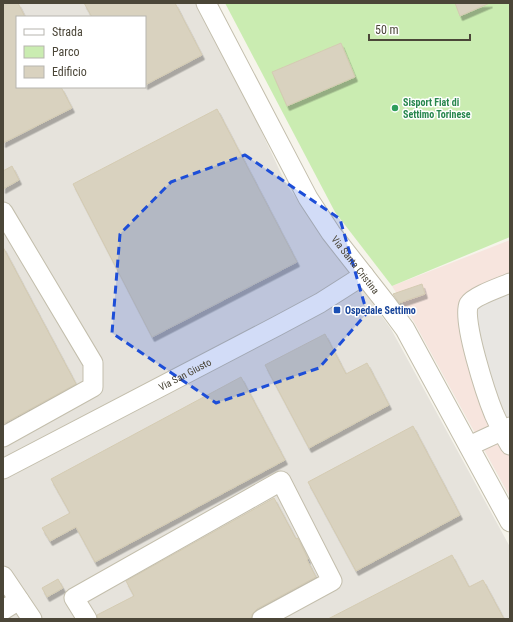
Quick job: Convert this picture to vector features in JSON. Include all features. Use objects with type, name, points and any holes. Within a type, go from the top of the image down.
[{"type":"street","name":"Via Santa Cristina","points":[[206,3],[308,198],[332,233],[405,329],[510,522]]},
{"type":"street","points":[[3,212],[93,363],[93,387],[3,437]]},
{"type":"street","name":"Via San Giusto","points":[[3,469],[278,326],[320,303],[364,275]]},
{"type":"street","points":[[469,446],[507,434],[494,414],[478,365],[471,339],[468,308],[470,303],[475,299],[510,282]]},
{"type":"street","points":[[87,619],[74,598],[281,481],[332,582],[262,619]]},
{"type":"street","points":[[3,576],[32,619]]},
{"type":"street","points":[[3,610],[19,600]]},
{"type":"highlighted area","points":[[245,155],[340,219],[367,313],[319,368],[216,403],[112,333],[120,234],[171,182]]},
{"type":"shaded area","points":[[3,3],[201,3],[286,184],[391,329],[510,547],[510,619],[3,619]]},
{"type":"shaded area","points":[[510,240],[510,497],[413,320],[392,286]]},
{"type":"shaded area","points":[[510,277],[510,455],[487,413],[468,297]]},
{"type":"green space","name":"Sisport Fiat di Settimo Torinese","points":[[225,3],[510,3],[510,237],[392,286],[335,212]]},
{"type":"building","points":[[3,3],[18,3],[24,16],[16,16],[16,88],[62,88],[72,108],[3,143]]},
{"type":"building","points":[[84,3],[175,3],[202,55],[146,84],[146,16],[91,16]]},
{"type":"building","points":[[455,3],[490,3],[460,16]]},
{"type":"building","points":[[341,43],[355,77],[287,106],[272,72]]},
{"type":"building","points":[[217,109],[297,262],[152,337],[73,184]]},
{"type":"building","points":[[12,166],[19,180],[3,189],[3,171]]},
{"type":"building","points":[[3,247],[76,384],[3,424]]},
{"type":"building","points":[[422,284],[425,294],[399,303],[393,294]]},
{"type":"building","points":[[325,334],[346,374],[367,363],[389,405],[309,448],[265,365]]},
{"type":"building","points":[[241,377],[285,460],[95,562],[76,527],[50,541],[42,528],[70,513],[51,479]]},
{"type":"building","points":[[413,426],[460,515],[356,571],[308,482]]},
{"type":"building","points":[[274,498],[296,539],[298,538],[316,577],[257,609],[252,614],[251,619],[98,619],[97,615],[134,596],[126,581]]},
{"type":"building","points":[[452,555],[469,587],[483,580],[504,619],[328,619]]},
{"type":"building","points":[[58,579],[63,588],[47,597],[42,588]]},
{"type":"place","name":"Sisport Fiat di Settimo Torinese","points":[[395,108]]},
{"type":"place","name":"Ospedale Settimo","points":[[337,310]]}]
